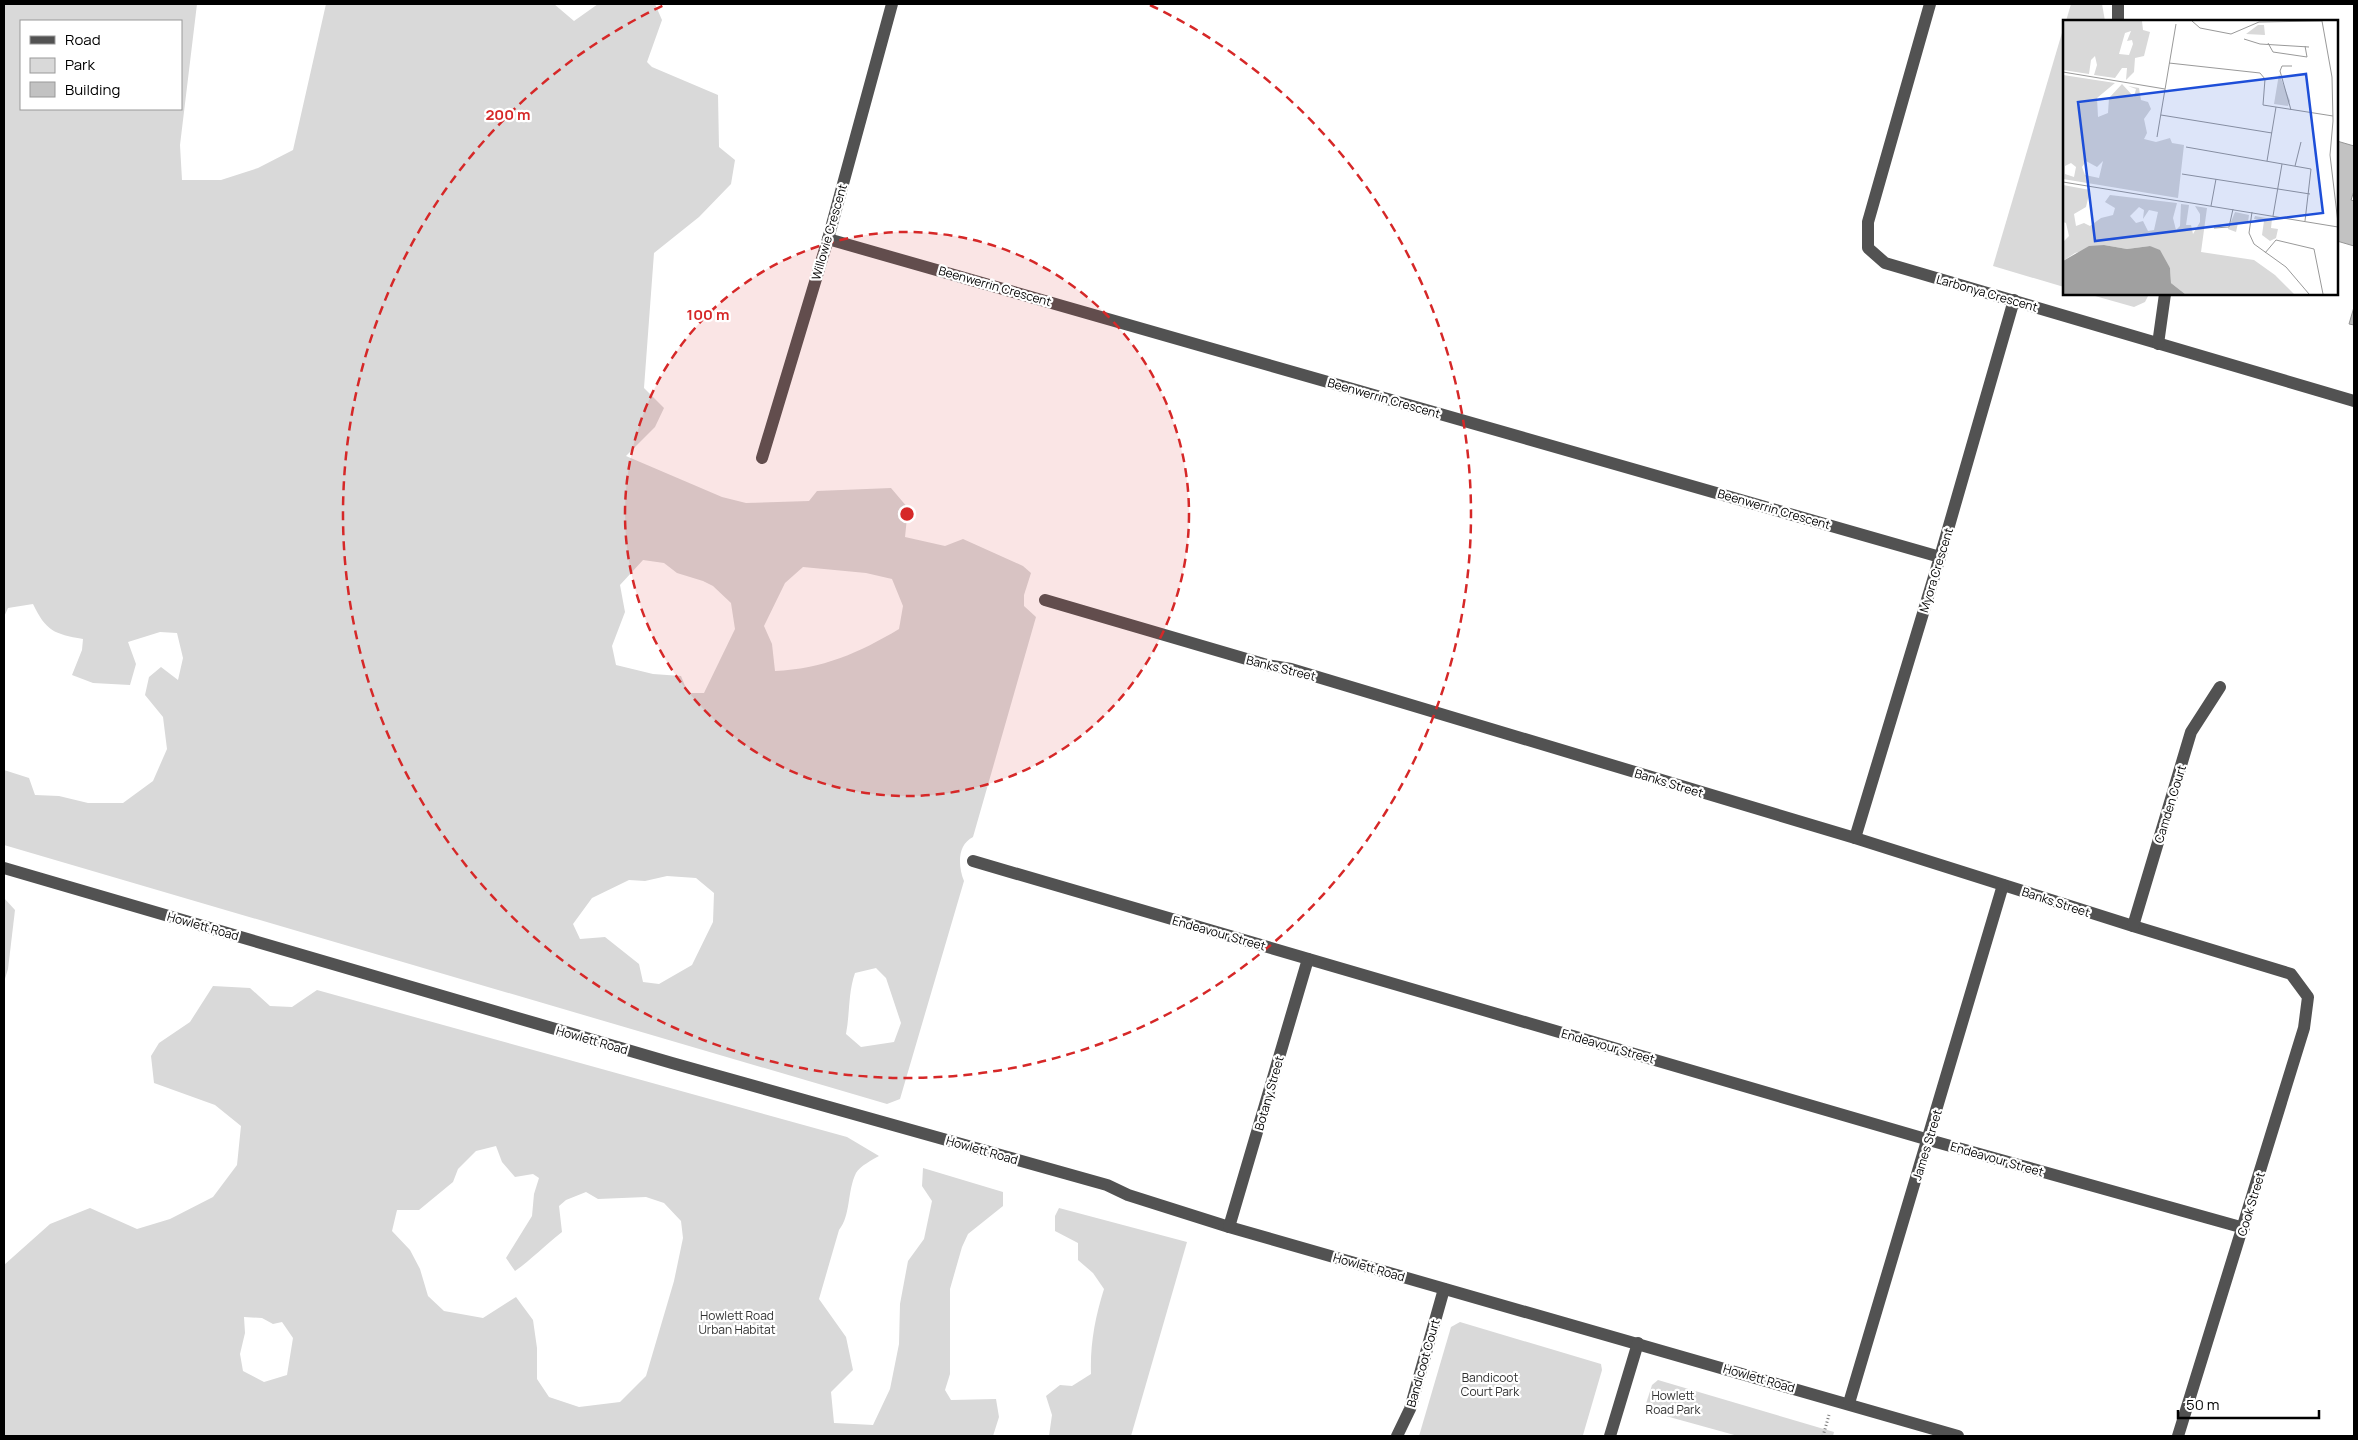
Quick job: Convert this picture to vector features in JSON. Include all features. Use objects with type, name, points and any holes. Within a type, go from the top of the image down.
[{"type":"street","name":"Willowie Crescent","points":[[762,458],[828,239],[892,4]]},
{"type":"street","name":"Larbonya Crescent","points":[[1930,4],[1868,222],[1868,248],[1885,263],[2354,401]]},
{"type":"street","points":[[2118,4],[2118,20]]},
{"type":"street","name":"Beenwerrin Crescent","points":[[828,239],[1940,557]]},
{"type":"street","points":[[2158,344],[2165,295]]},
{"type":"street","name":"Myora Crescent","points":[[1855,838],[1940,557],[2014,300]]},
{"type":"street","name":"Banks Street","points":[[1045,600],[1267,665],[1290,669],[1855,838],[2291,974]]},
{"type":"street","name":"Camden Court","points":[[2133,926],[2191,732],[2220,687]]},
{"type":"street","name":"Endeavour Street","points":[[973,861],[1929,1140],[2244,1228]]},
{"type":"street","name":"Howlett Road","points":[[4,868],[681,1066],[1107,1186],[1128,1195],[1229,1227],[1849,1403],[1958,1436]]},
{"type":"street","name":"James Street","points":[[1849,1403],[1929,1140],[2003,885]]},
{"type":"street","name":"Botany Street","points":[[1229,1227],[1308,959]]},
{"type":"street","name":"Cook Street","points":[[2178,1436],[2244,1228],[2304,1028],[2308,997],[2291,974]]},
{"type":"street","name":"Bandicoot Court","points":[[1398,1436],[1410,1409],[1444,1289]]},
{"type":"street","points":[[1610,1436],[1638,1343]]},
{"type":"path","points":[[1823,1436],[1834,1399]]},
{"type":"green space","points":[[4,4],[197,4],[180,145],[182,180],[221,180],[258,168],[293,150],[326,4],[554,4],[574,21],[598,4],[655,4],[662,20],[647,62],[652,67],[718,95],[719,147],[735,160],[731,184],[699,217],[654,253],[644,388],[664,408],[655,427],[626,456],[722,497],[746,503],[809,501],[817,491],[891,488],[908,508],[905,537],[945,546],[963,539],[1023,566],[1031,573],[1024,595],[1024,606],[1036,617],[973,837],[964,845],[960,856],[964,881],[900,1099],[887,1104],[4,845],[4,770],[29,778],[35,795],[59,796],[88,803],[123,803],[153,781],[167,749],[163,717],[145,695],[149,677],[161,667],[178,680],[183,658],[177,633],[160,632],[128,642],[136,664],[130,685],[93,683],[72,675],[82,650],[83,639],[52,630],[42,620],[33,604],[8,608],[4,617]],"holes":[[[643,560],[664,563],[677,573],[703,581],[713,586],[731,603],[735,629],[704,693],[688,693],[681,676],[653,674],[616,665],[612,646],[625,612],[620,585]],[[803,567],[866,573],[892,579],[903,606],[899,629],[840,658],[809,667],[775,671],[772,644],[764,626],[785,583]],[[667,876],[696,878],[714,893],[713,922],[692,965],[659,984],[643,982],[639,964],[605,937],[580,939],[573,924],[592,898],[629,880],[645,881]],[[876,968],[886,978],[901,1023],[894,1042],[861,1047],[846,1034],[850,996],[855,973]]]},
{"type":"green space","points":[[2071,4],[2102,4],[2105,20],[2066,20]]},
{"type":"green space","points":[[2063,29],[2063,287],[1993,266]]},
{"type":"green space","points":[[2092,295],[2148,295],[2145,302],[2134,307]]},
{"type":"green space","points":[[4,898],[15,910],[8,969],[4,982]]},
{"type":"green space","name":"Howlett Road Urban Habitat","points":[[213,986],[250,988],[270,1006],[292,1007],[317,990],[847,1137],[879,1156],[858,1170],[853,1180],[843,1224],[839,1230],[819,1299],[846,1337],[853,1370],[831,1392],[834,1423],[873,1425],[890,1389],[899,1344],[900,1304],[908,1261],[924,1239],[932,1201],[922,1186],[923,1168],[1003,1192],[1003,1206],[968,1234],[962,1247],[950,1289],[950,1374],[945,1390],[951,1400],[996,1399],[999,1417],[993,1436],[4,1436],[4,1265],[50,1224],[90,1208],[137,1229],[170,1219],[213,1197],[237,1165],[241,1126],[215,1105],[154,1083],[151,1056],[159,1043],[190,1022]],"holes":[[[496,1146],[502,1162],[515,1177],[533,1174],[539,1178],[534,1194],[532,1216],[506,1258],[515,1271],[562,1232],[559,1206],[566,1200],[586,1192],[598,1199],[646,1197],[664,1203],[681,1221],[683,1238],[674,1281],[646,1376],[620,1402],[579,1407],[549,1397],[537,1379],[537,1348],[533,1320],[516,1297],[483,1318],[444,1311],[428,1296],[420,1269],[410,1250],[392,1231],[397,1210],[419,1210],[453,1182],[458,1169],[476,1151]],[[244,1317],[262,1318],[273,1324],[282,1322],[293,1338],[287,1375],[264,1382],[243,1371],[240,1354],[245,1333]]]},
{"type":"green space","points":[[1059,1208],[1187,1242],[1131,1436],[1049,1436],[1052,1415],[1046,1396],[1060,1385],[1072,1386],[1091,1374],[1091,1352],[1094,1331],[1104,1289],[1093,1273],[1078,1260],[1078,1243],[1055,1231],[1055,1216]]},
{"type":"green space","name":"Bandicoot Court Park","points":[[1460,1322],[1601,1364],[1602,1370],[1583,1435],[1419,1436],[1451,1327]]},
{"type":"green space","name":"Howlett Road Park","points":[[1658,1380],[1834,1432],[1833,1436],[1738,1436],[1644,1410],[1652,1385]]},
{"type":"building","points":[[2338,141],[2354,146],[2354,191],[2351,200],[2354,201],[2354,246],[2338,241]]},
{"type":"building","points":[[2354,307],[2354,325],[2349,324]]}]
